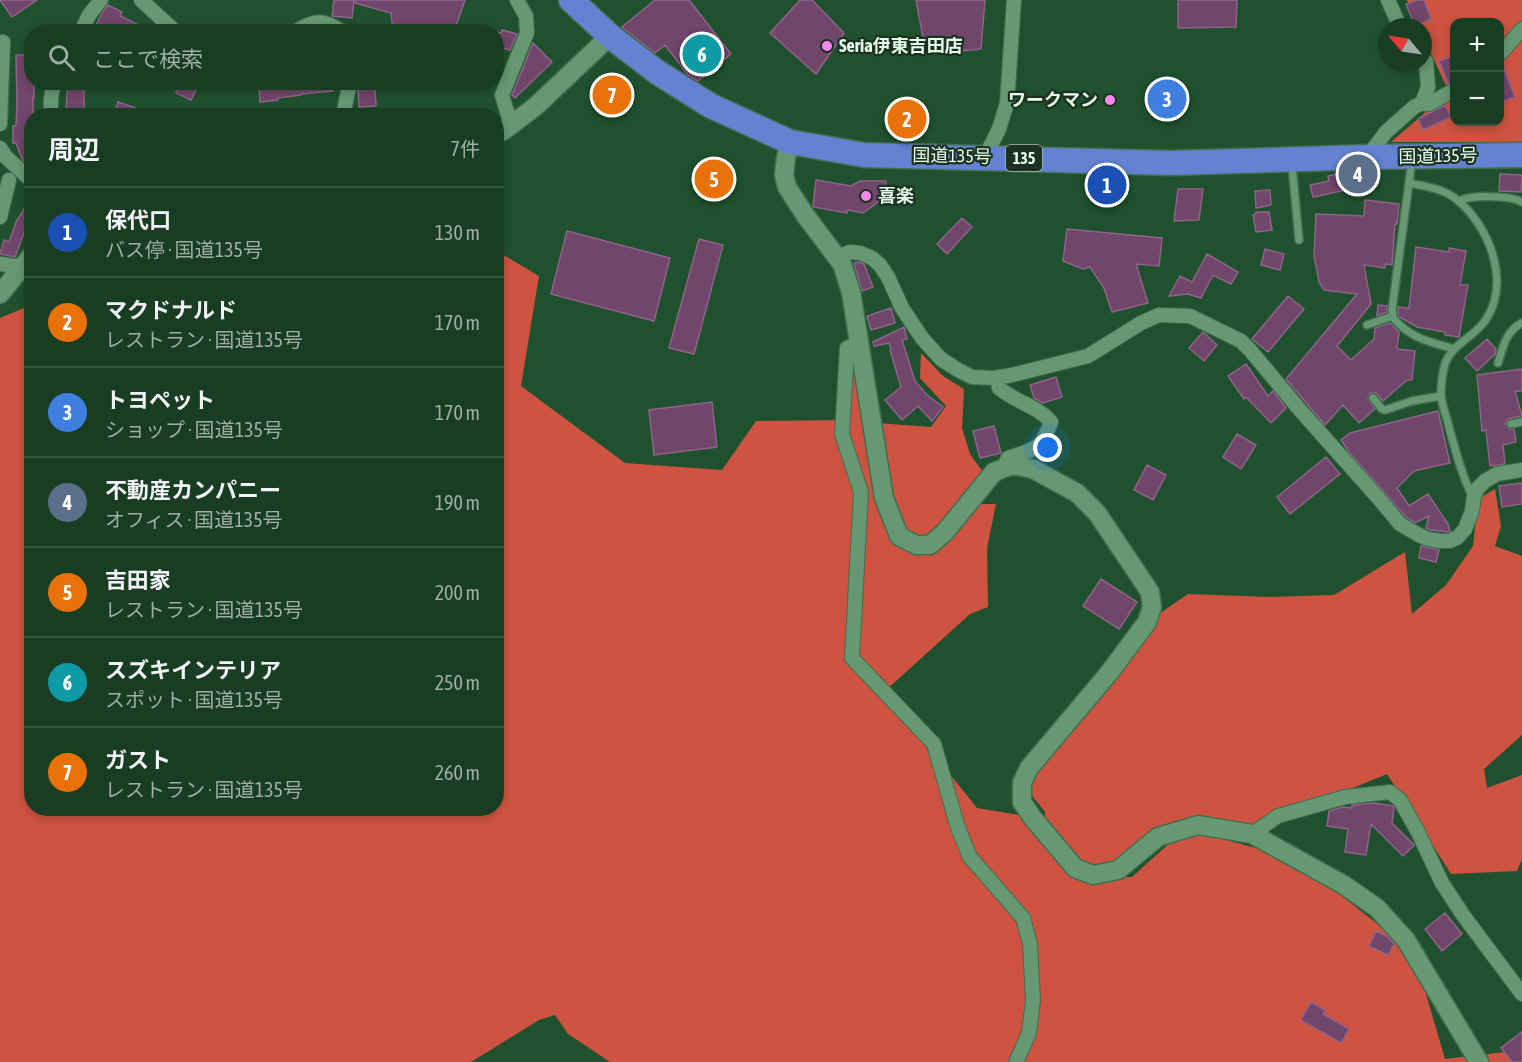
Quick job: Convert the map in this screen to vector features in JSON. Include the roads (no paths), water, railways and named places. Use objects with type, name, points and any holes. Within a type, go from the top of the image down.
[{"type":"highway","name":"国道135号","points":[[571,0],[610,36],[657,72],[711,106],[790,141],[864,155],[1172,163],[1522,155]]},
{"type":"street","points":[[85,24],[89,15],[102,0]]},
{"type":"street","points":[[141,0],[167,24]]},
{"type":"street","points":[[503,108],[502,95],[528,33],[526,16],[517,0]]},
{"type":"street","points":[[985,157],[999,129],[1007,103],[1014,0]]},
{"type":"street","points":[[1388,0],[1396,18]]},
{"type":"street","points":[[308,24],[326,22],[329,24]]},
{"type":"street","points":[[1504,49],[1522,28]]},
{"type":"street","points":[[504,129],[537,106],[610,36]]},
{"type":"street","points":[[0,124],[3,42]]},
{"type":"street","points":[[1422,103],[1428,87],[1427,72]]},
{"type":"street","points":[[51,108],[52,90]]},
{"type":"street","points":[[345,108],[348,90]]},
{"type":"street","points":[[1367,157],[1386,132],[1414,107],[1422,103],[1429,104],[1450,93]]},
{"type":"street","points":[[790,141],[784,175],[787,187],[805,216],[842,264],[851,292],[884,498],[899,536],[916,545],[930,545],[945,532],[994,472],[1012,465],[1033,469],[1077,493],[1097,513],[1150,592],[1152,607],[1147,622],[1109,673],[1029,768],[1022,783],[1022,802],[1039,825],[1075,868],[1093,875],[1118,870],[1158,837],[1198,825],[1252,834],[1344,885],[1377,908],[1406,940],[1479,1062]]},
{"type":"street","points":[[0,148],[24,174]]},
{"type":"street","points":[[0,218],[9,180]]},
{"type":"street","points":[[837,257],[850,252],[872,258],[880,265],[902,308],[922,338],[941,359],[972,376],[998,378],[1088,356],[1141,323],[1159,315],[1190,316],[1241,341],[1400,524],[1428,539],[1450,541],[1458,537],[1465,529],[1478,488],[1497,474],[1522,470]]},
{"type":"street","points":[[0,264],[24,261]]},
{"type":"street","points":[[0,294],[24,265]]},
{"type":"street","points":[[860,343],[847,348],[842,434],[861,492],[852,658],[934,744],[958,828],[970,857],[1023,918],[1030,944],[1033,1000],[1029,1033],[1016,1062]]},
{"type":"street","points":[[998,378],[999,388],[1008,396],[1044,414],[1051,422],[1040,445],[1008,458],[1003,469]]},
{"type":"street","points":[[1252,834],[1278,816],[1287,813],[1345,796],[1390,792],[1400,800],[1442,883],[1522,994]]},
{"type":"lane","points":[[1413,157],[1393,316],[1416,338],[1454,349]]},
{"type":"lane","points":[[1291,160],[1299,240]]},
{"type":"lane","points":[[1410,183],[1438,190],[1458,201],[1478,223],[1487,239],[1495,267],[1497,288],[1493,307],[1478,330],[1454,349],[1446,363],[1443,376],[1442,396],[1463,477],[1474,498]]},
{"type":"lane","points":[[1458,201],[1470,197],[1508,198],[1522,202]]},
{"type":"lane","points":[[1366,325],[1393,316]]},
{"type":"lane","points":[[1498,363],[1509,333],[1522,323]]},
{"type":"lane","points":[[1373,398],[1385,410],[1412,400],[1442,396]]},
{"type":"lane","points":[[1511,424],[1522,422]]},
{"type":"place","name":"Seria伊東吉田店","points":[[827,46]]},
{"type":"place","name":"スズキインテリア","points":[[702,54]]},
{"type":"place","name":"ガスト","points":[[612,95]]},
{"type":"place","name":"トヨペット","points":[[1167,99]]},
{"type":"place","name":"ワークマン","points":[[1110,100]]},
{"type":"place","name":"マクドナルド","points":[[907,119]]},
{"type":"place","name":"不動産カンパニー","points":[[1358,174]]},
{"type":"place","name":"吉田家","points":[[714,179]]},
{"type":"place","name":"保代口","points":[[1107,185]]},
{"type":"place","name":"喜楽","points":[[866,196]]}]
